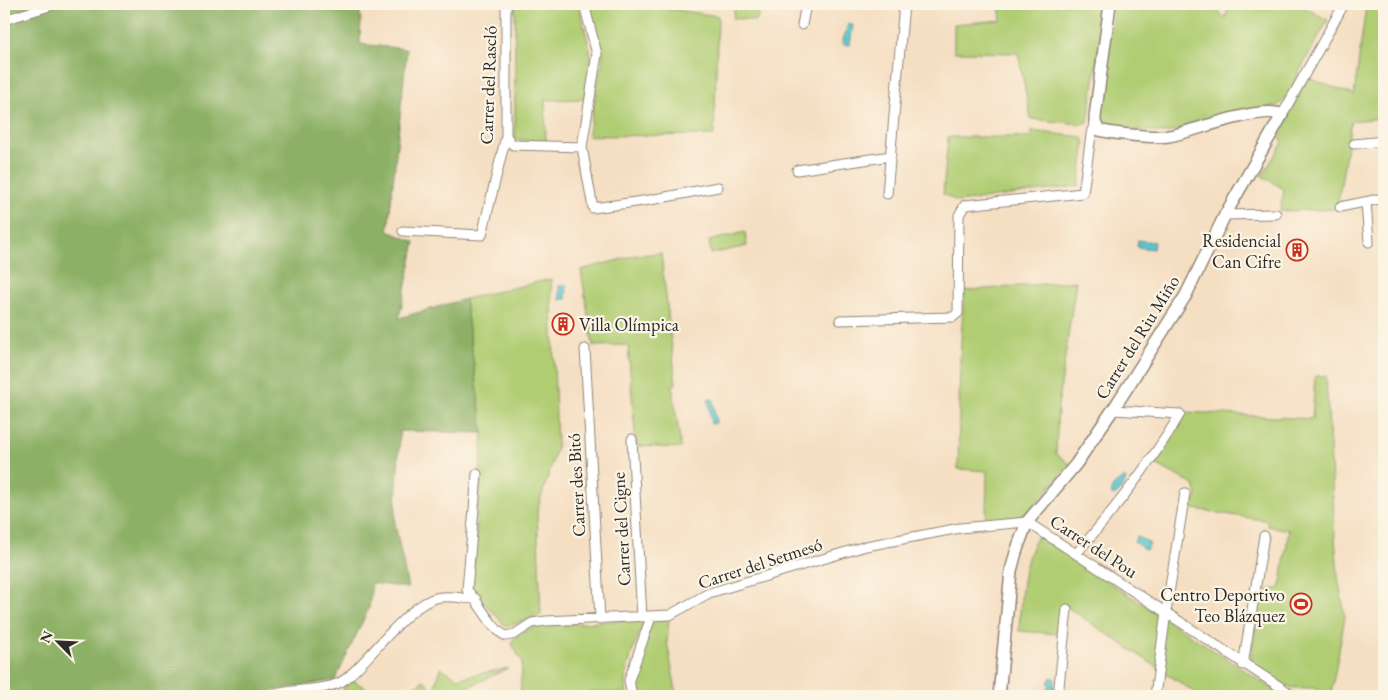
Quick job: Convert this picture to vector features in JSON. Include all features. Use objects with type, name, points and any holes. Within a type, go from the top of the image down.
[{"type":"street","points":[[4,20],[56,4]]},
{"type":"street","name":"Carrer del Rascló","points":[[403,231],[482,236],[506,136],[506,4]]},
{"type":"street","points":[[584,4],[597,54],[582,147],[592,208],[650,200],[718,187]]},
{"type":"street","points":[[802,25],[806,4]]},
{"type":"street","points":[[887,194],[904,4]]},
{"type":"street","points":[[1110,4],[1094,117],[1097,127],[1104,131],[1167,136],[1243,116],[1270,113],[1282,115]]},
{"type":"street","name":"Carrer del Riu Miño","points":[[999,696],[1011,571],[1027,522],[1076,464],[1113,410],[1186,294],[1225,214],[1344,4]]},
{"type":"street","points":[[840,320],[953,317],[958,313],[959,215],[964,205],[1083,193],[1092,130],[1097,127]]},
{"type":"street","points":[[506,136],[513,144],[582,147]]},
{"type":"street","points":[[1354,144],[1384,141]]},
{"type":"street","points":[[797,170],[891,156]]},
{"type":"street","points":[[1340,208],[1384,198]]},
{"type":"street","points":[[1366,202],[1369,242]]},
{"type":"street","points":[[1225,214],[1276,214]]},
{"type":"street","name":"Carrer des Bitó","points":[[585,349],[600,618]]},
{"type":"street","points":[[1076,554],[1138,480],[1180,414],[1113,410]]},
{"type":"street","name":"Carrer del Cigne","points":[[632,439],[646,617]]},
{"type":"street","points":[[476,599],[467,590],[477,474]]},
{"type":"street","points":[[1155,696],[1185,493]]},
{"type":"street","name":"Carrer del Setmesó","points":[[476,599],[496,630],[506,636],[515,634],[532,623],[670,615],[709,593],[866,546],[960,528],[1027,522]]},
{"type":"street","name":"Carrer del Pou","points":[[1027,522],[1166,612],[1243,665],[1294,696]]},
{"type":"street","points":[[1243,665],[1264,536]]},
{"type":"street","points":[[270,696],[280,692],[320,688],[343,682],[420,605],[440,597],[476,599]]},
{"type":"street","points":[[1058,696],[1067,609]]},
{"type":"street","points":[[632,696],[628,680],[646,617]]},
{"type":"shaded area","points":[[1384,239],[1384,273],[1383,273],[1379,240]]},
{"type":"green space","points":[[4,4],[358,4],[361,18],[360,44],[407,49],[388,231],[415,242],[399,318],[465,299],[483,433],[400,431],[395,523],[408,588],[372,583],[369,608],[335,680],[274,691],[267,696],[4,696]]},
{"type":"green space","points":[[515,4],[579,4],[591,55],[587,99],[545,100],[546,141],[515,140]]},
{"type":"green space","points":[[588,4],[633,4],[718,16],[714,135],[588,136],[603,56]]},
{"type":"green space","points":[[735,4],[760,4],[757,21],[733,18]]},
{"type":"green space","points":[[999,4],[1105,4],[1088,122],[1081,124],[1031,119],[1018,53],[954,52],[954,24],[1001,20]]},
{"type":"green space","points":[[1114,4],[1212,4],[1225,18],[1230,4],[1298,4],[1328,20],[1298,74],[1288,97],[1277,106],[1246,111],[1166,133],[1107,127],[1100,122]]},
{"type":"green space","points":[[1384,4],[1384,118],[1351,121],[1337,209],[1280,211],[1284,189],[1262,176],[1283,142],[1278,134],[1308,78],[1354,95],[1366,6]]},
{"type":"green space","points":[[1031,131],[1082,137],[1085,142],[1079,186],[958,202],[943,194],[948,137],[1031,137]]},
{"type":"green space","points":[[745,232],[747,246],[711,254],[709,241]]},
{"type":"green space","points":[[661,253],[676,384],[672,385],[681,448],[636,446],[628,345],[593,346],[581,270],[637,255]]},
{"type":"green space","points":[[551,279],[557,447],[537,511],[541,615],[506,627],[472,589],[483,433],[465,299]]},
{"type":"green space","points":[[1076,281],[1058,406],[1056,454],[1070,464],[1030,510],[1016,517],[986,524],[987,471],[958,469],[960,358],[964,291]]},
{"type":"green space","points":[[1315,376],[1326,376],[1338,577],[1345,617],[1331,694],[1313,688],[1287,686],[1250,661],[1261,592],[1280,589],[1289,530],[1267,526],[1268,521],[1188,508],[1197,496],[1194,485],[1154,463],[1187,412],[1312,419]]},
{"type":"green space","points":[[1038,536],[1284,696],[1200,696],[1064,605],[1060,634],[1019,631],[1021,594],[1025,569],[1032,546]]},
{"type":"green space","points":[[669,618],[667,642],[677,696],[636,696],[633,688],[633,678],[638,656],[646,635],[655,619]]},
{"type":"green space","points":[[645,619],[628,665],[627,693],[590,692],[584,696],[520,696],[522,662],[512,644],[513,639],[534,626]]},
{"type":"green space","points":[[441,668],[458,678],[509,668],[449,696],[400,696],[424,680],[433,691]]},
{"type":"green space","points":[[350,679],[380,696],[339,696]]},
{"type":"water","points":[[848,24],[853,25],[850,45],[842,44]]},
{"type":"water","points":[[1138,240],[1154,242],[1153,249],[1137,247]]},
{"type":"water","points":[[567,285],[566,299],[560,300],[559,286]]},
{"type":"water","points":[[708,399],[713,399],[716,423],[711,424]]},
{"type":"water","points":[[1124,478],[1126,479],[1124,485],[1116,495],[1112,495],[1111,490],[1116,483]]},
{"type":"water","points":[[1137,536],[1150,544],[1146,550],[1134,542]]},
{"type":"water","points":[[1051,677],[1055,679],[1054,692],[1049,694],[1047,690]]},
{"type":"place","name":"Residencial Can Cifre","points":[[1297,250]]},
{"type":"place","name":"Villa Olímpica","points":[[563,324]]},
{"type":"place","name":"Centro Deportivo Teo Blázquez","points":[[1301,604]]}]
